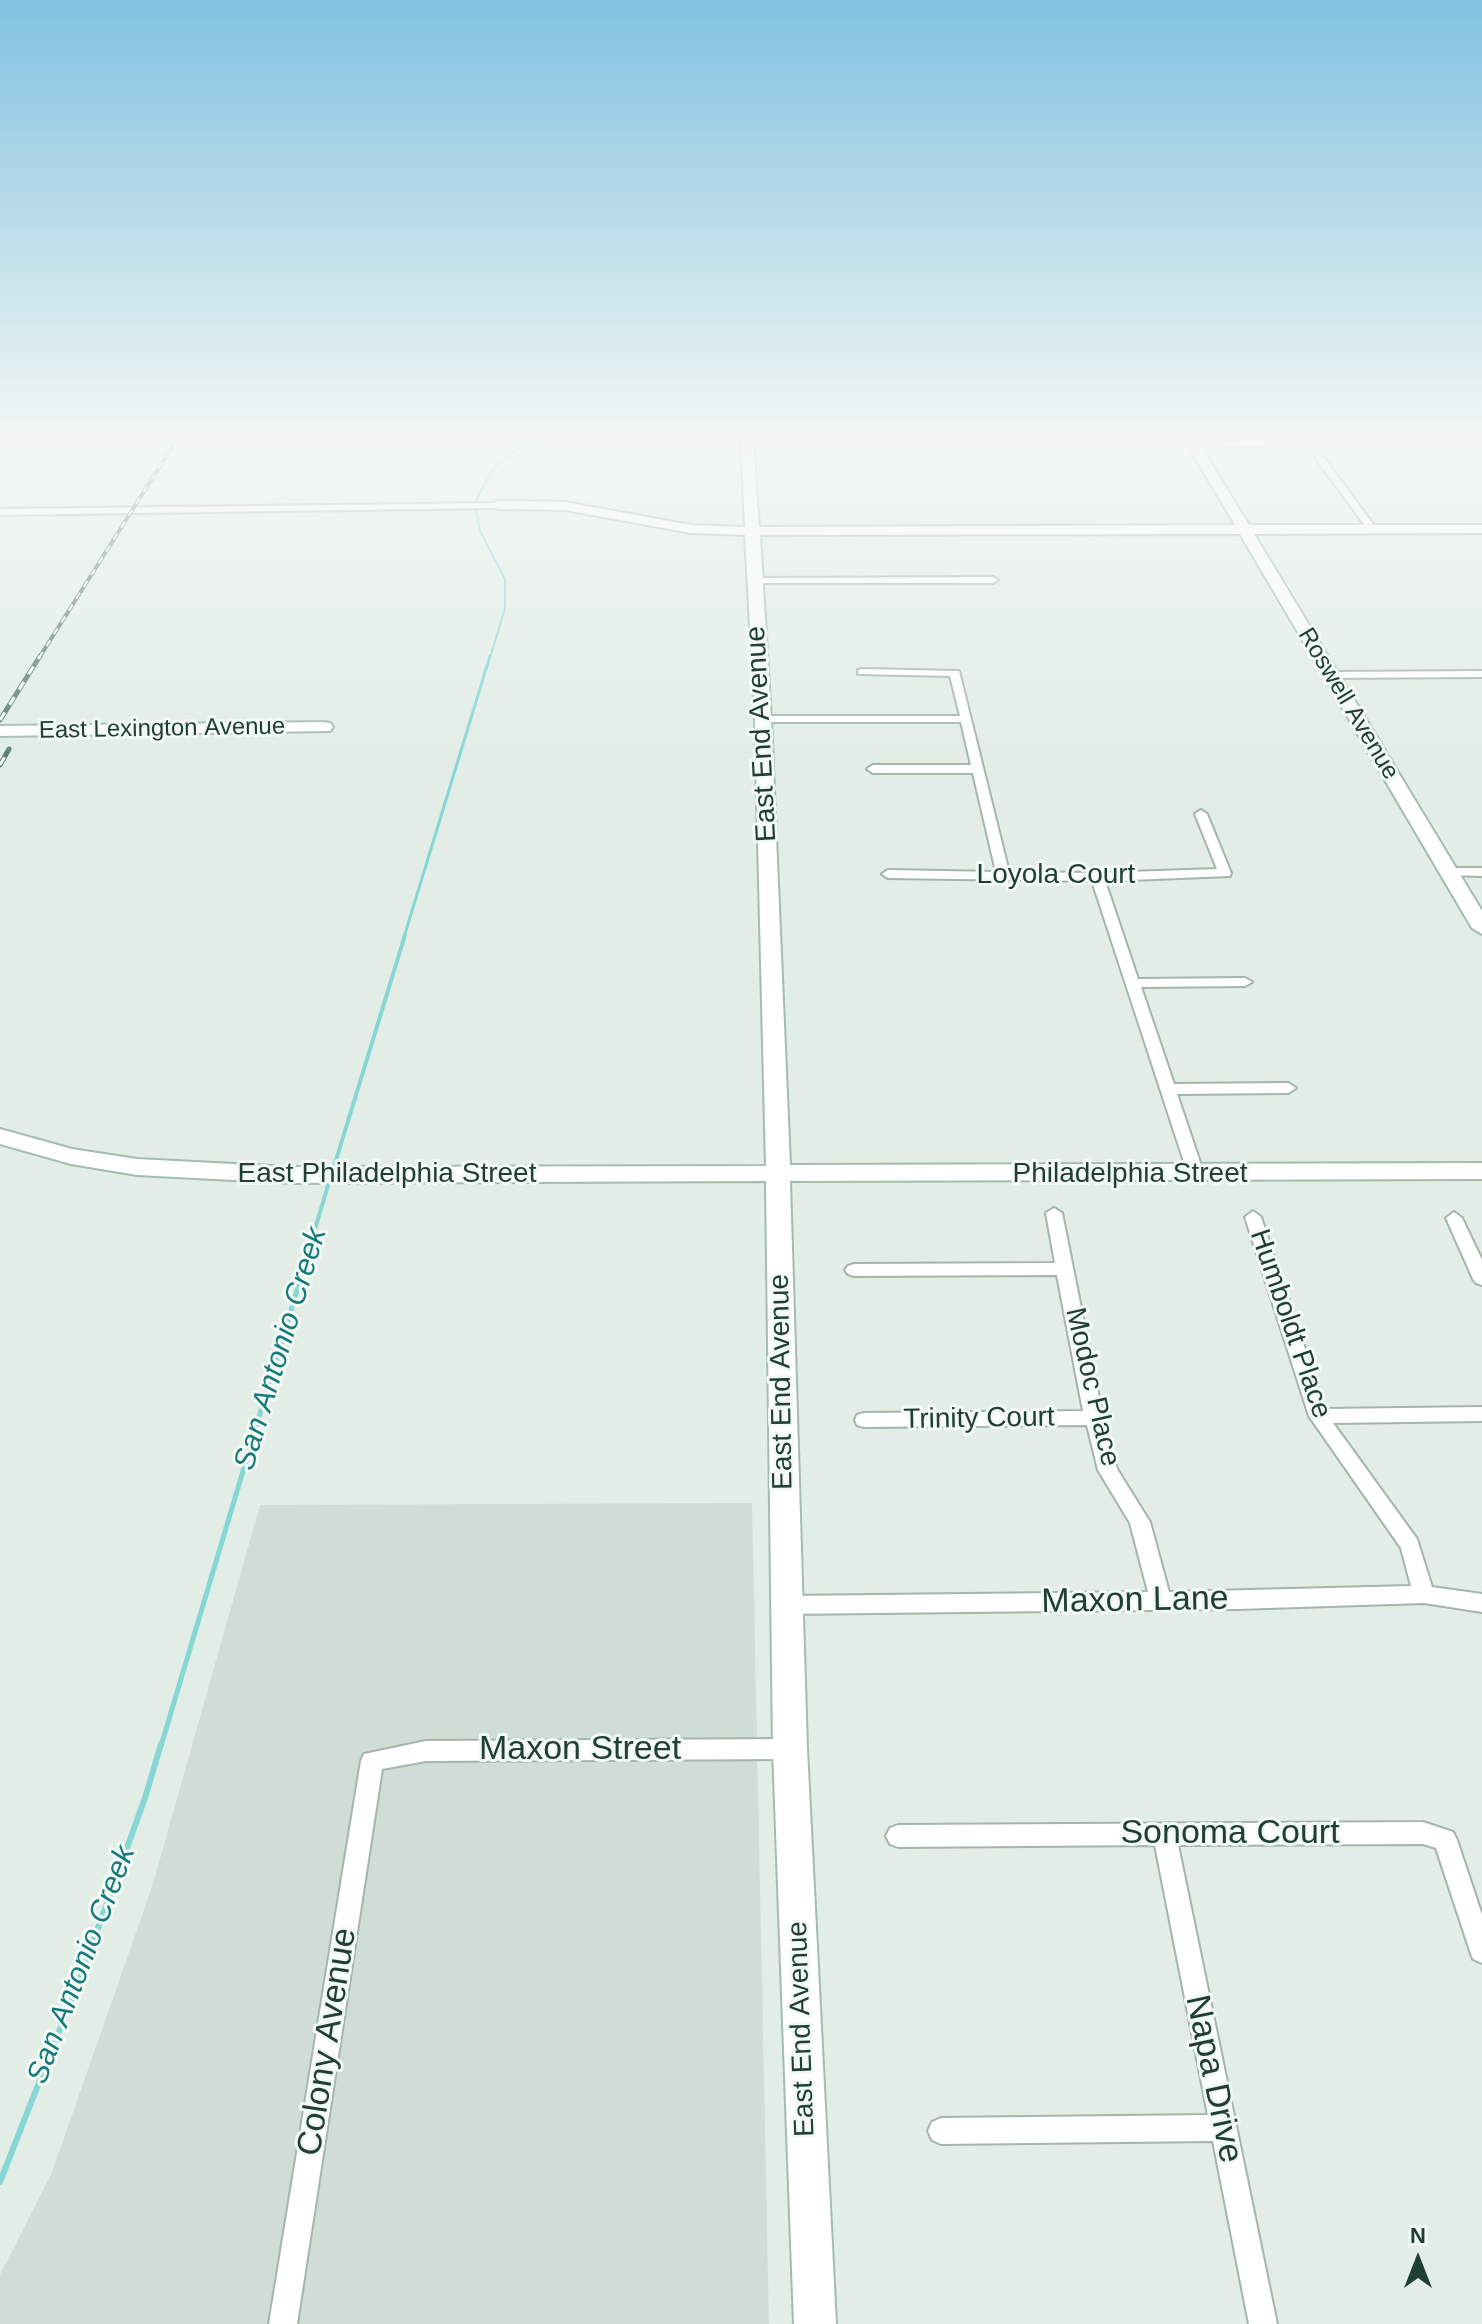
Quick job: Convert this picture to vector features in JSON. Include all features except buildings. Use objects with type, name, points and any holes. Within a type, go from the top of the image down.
[{"type":"street","name":"East End Avenue","points":[[752,547],[763,719],[778,1175],[790,1749],[815,2324]]},
{"type":"street","name":"Roswell Avenue","points":[[1253,547],[1482,928]]},
{"type":"street","points":[[754,581],[993,580]]},
{"type":"street","points":[[862,672],[955,673],[1003,874]]},
{"type":"street","points":[[1330,675],[1482,674]]},
{"type":"street","points":[[763,719],[967,719]]},
{"type":"street","name":"East Lexington Avenue","points":[[0,731],[324,727]]},
{"type":"street","points":[[873,769],[979,769]]},
{"type":"street","name":"Loyola Court","points":[[888,874],[1097,877],[1225,873],[1201,814]]},
{"type":"street","points":[[1449,872],[1482,872]]},
{"type":"street","points":[[1097,877],[1196,1174]]},
{"type":"street","points":[[1134,983],[1245,982]]},
{"type":"street","points":[[1167,1089],[1288,1088]]},
{"type":"street","name":"East Philadelphia Street","points":[[0,1136],[71,1156],[137,1167],[204,1172],[778,1175]]},
{"type":"street","name":"Philadelphia Street","points":[[778,1175],[1482,1171]]},
{"type":"street","name":"Modoc Place","points":[[1054,1213],[1094,1418],[1108,1470],[1140,1522],[1161,1601]]},
{"type":"street","name":"Humboldt Place","points":[[1253,1217],[1318,1416],[1410,1545],[1424,1594]]},
{"type":"street","points":[[1454,1218],[1482,1279]]},
{"type":"street","points":[[854,1270],[1065,1269]]},
{"type":"street","points":[[1318,1416],[1482,1414]]},
{"type":"street","name":"Trinity Court","points":[[864,1420],[1094,1418]]},
{"type":"street","name":"Maxon Lane","points":[[787,1605],[1161,1601],[1424,1594],[1482,1603]]},
{"type":"street","name":"Maxon Street","points":[[372,1761],[426,1751],[790,1749]]},
{"type":"street","name":"Colony Avenue","points":[[283,2324],[372,1761]]},
{"type":"street","name":"Sonoma Court","points":[[898,1836],[1423,1833],[1445,1840],[1482,1951]]},
{"type":"street","name":"Napa Drive","points":[[1164,1834],[1263,2324]]},
{"type":"street","points":[[941,2131],[1223,2128]]},
{"type":"shaded area","points":[[752,1503],[769,2324],[0,2324],[0,2275],[52,2172],[152,1887],[260,1505]]},
{"type":"waterway","name":"San Antonio Creek","points":[[489,547],[505,579],[505,608],[490,658]]},
{"type":"waterway","name":"San Antonio Creek","points":[[404,937],[490,656]]},
{"type":"waterway","name":"San Antonio Creek","points":[[333,1170],[405,935]]},
{"type":"waterway","name":"San Antonio Creek","points":[[296,1292],[330,1179]]},
{"type":"waterway","name":"San Antonio Creek","points":[[161,1746],[297,1290]]},
{"type":"waterway","name":"San Antonio Creek","points":[[0,2182],[80,1978],[145,1798],[161,1744]]},
{"type":"railway","points":[[39,658],[109,547]]},
{"type":"railway","points":[[0,720],[40,656]]},
{"type":"railway","points":[[0,765],[9,749]]}]
